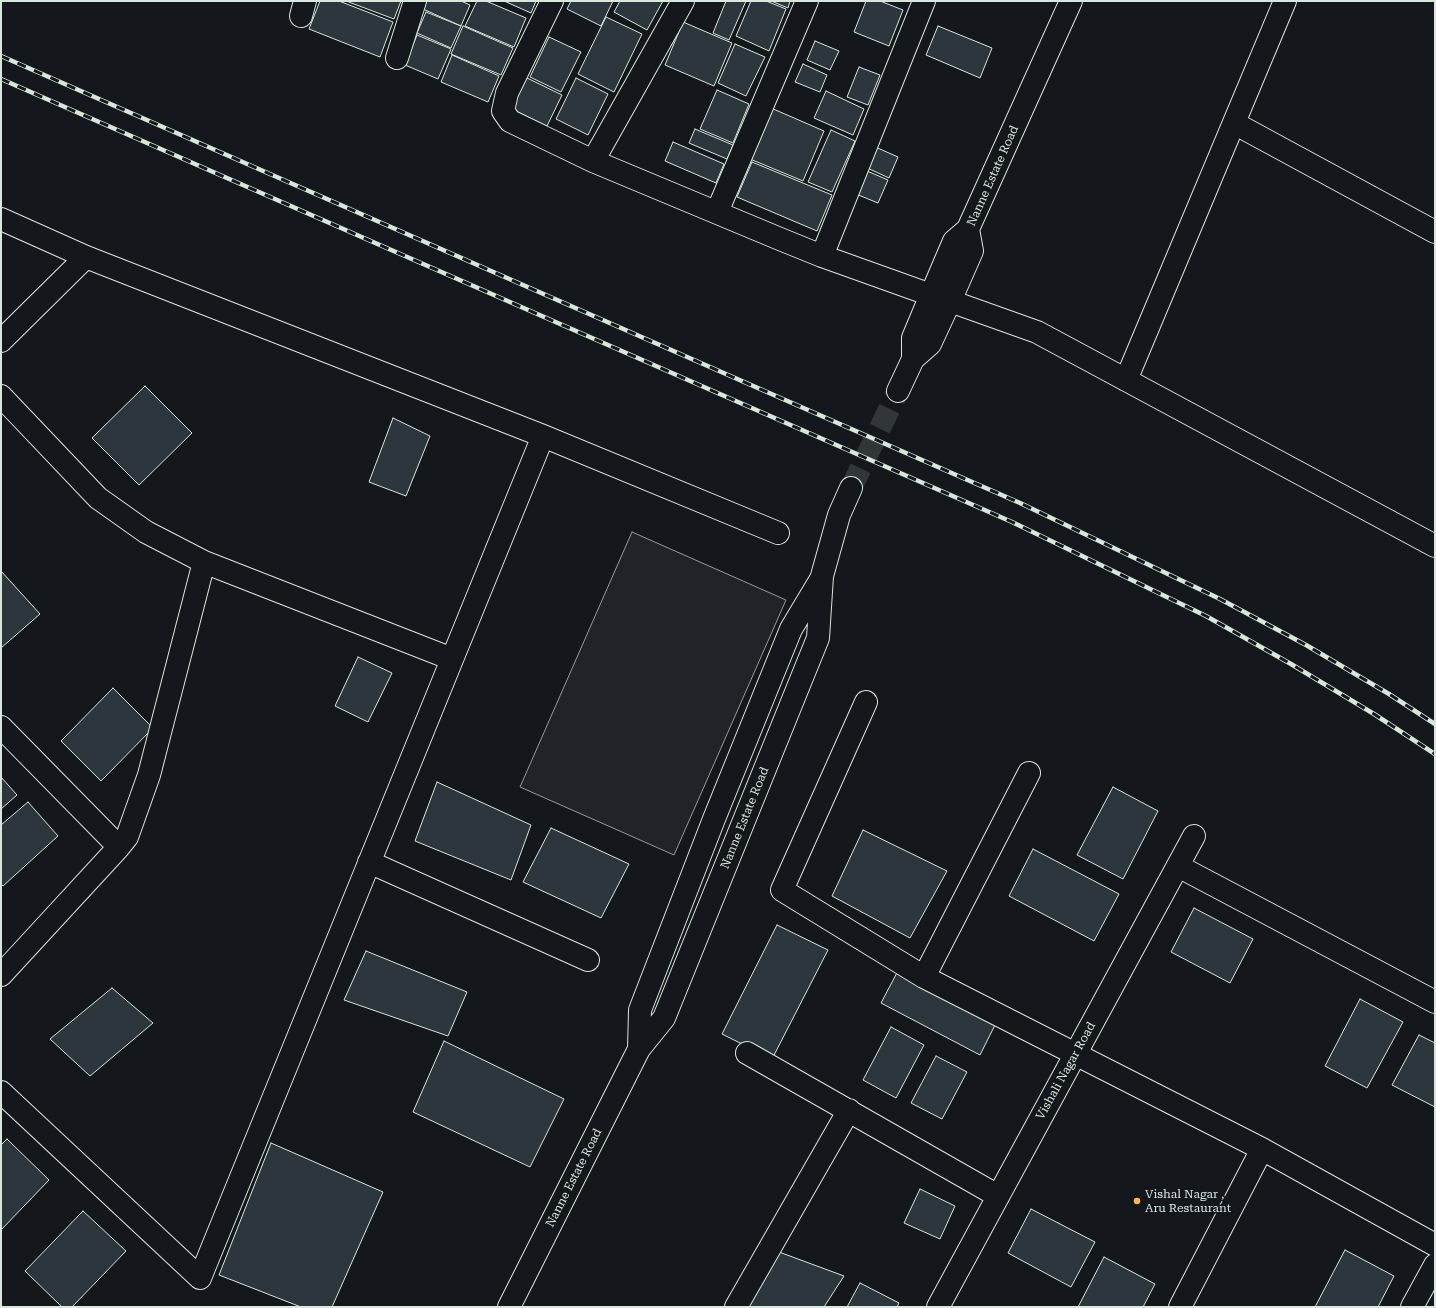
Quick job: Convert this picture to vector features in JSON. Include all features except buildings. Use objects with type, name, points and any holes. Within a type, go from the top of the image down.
[{"type":"street","points":[[397,58],[415,1]]},
{"type":"street","points":[[552,1],[507,93],[503,111],[510,121],[593,161],[822,256],[1037,332],[1435,546]]},
{"type":"street","points":[[593,161],[684,1]]},
{"type":"street","points":[[717,212],[807,1]]},
{"type":"street","points":[[822,256],[924,1]]},
{"type":"street","name":"Nanne Estate Road","points":[[898,391],[913,359],[930,344],[941,298],[972,251],[968,229],[1071,1]]},
{"type":"street","points":[[1126,380],[1285,1]]},
{"type":"street","points":[[1234,123],[1435,232]]},
{"type":"street","points":[[1,220],[86,257],[543,436],[778,533]]},
{"type":"street","points":[[1,341],[86,257]]},
{"type":"street","points":[[1,396],[98,498],[146,532],[204,562],[452,659]]},
{"type":"street","points":[[1,1092],[200,1278],[543,436]]},
{"type":"street","name":"Nanne Estate Road","points":[[509,1307],[639,1049],[664,1018],[818,638],[822,576],[839,515],[851,488]]},
{"type":"street","points":[[1,975],[127,837],[149,775],[204,562]]},
{"type":"street","name":"Nanne Estate Road","points":[[639,1049],[640,1010],[711,826],[791,629],[822,576]]},
{"type":"street","points":[[866,702],[782,890],[924,976],[1262,1149],[1435,1245]]},
{"type":"street","points":[[1,727],[119,847]]},
{"type":"street","points":[[924,976],[1029,773]]},
{"type":"street","name":"Vishali Nagar Road","points":[[938,1307],[1194,836]]},
{"type":"street","points":[[369,862],[588,960]]},
{"type":"street","points":[[1178,866],[1435,1002]]},
{"type":"street","points":[[747,1053],[998,1196]]},
{"type":"street","points":[[736,1307],[849,1110]]},
{"type":"street","points":[[1180,1307],[1262,1149]]},
{"type":"street","points":[[1412,1307],[1435,1265]]},
{"type":"shaded area","points":[[632,532],[786,600],[674,855],[520,787]]},
{"type":"tunnel","points":[[851,488],[898,391]]},
{"type":"railway","points":[[1,56],[1020,503],[1220,599],[1306,645],[1389,694],[1435,724]]},
{"type":"railway","points":[[1,79],[1012,522],[1206,616],[1291,664],[1374,714],[1435,754]]},
{"type":"place","name":"Vishal Nagar , Aru Restaurant","points":[[1137,1201]]}]
